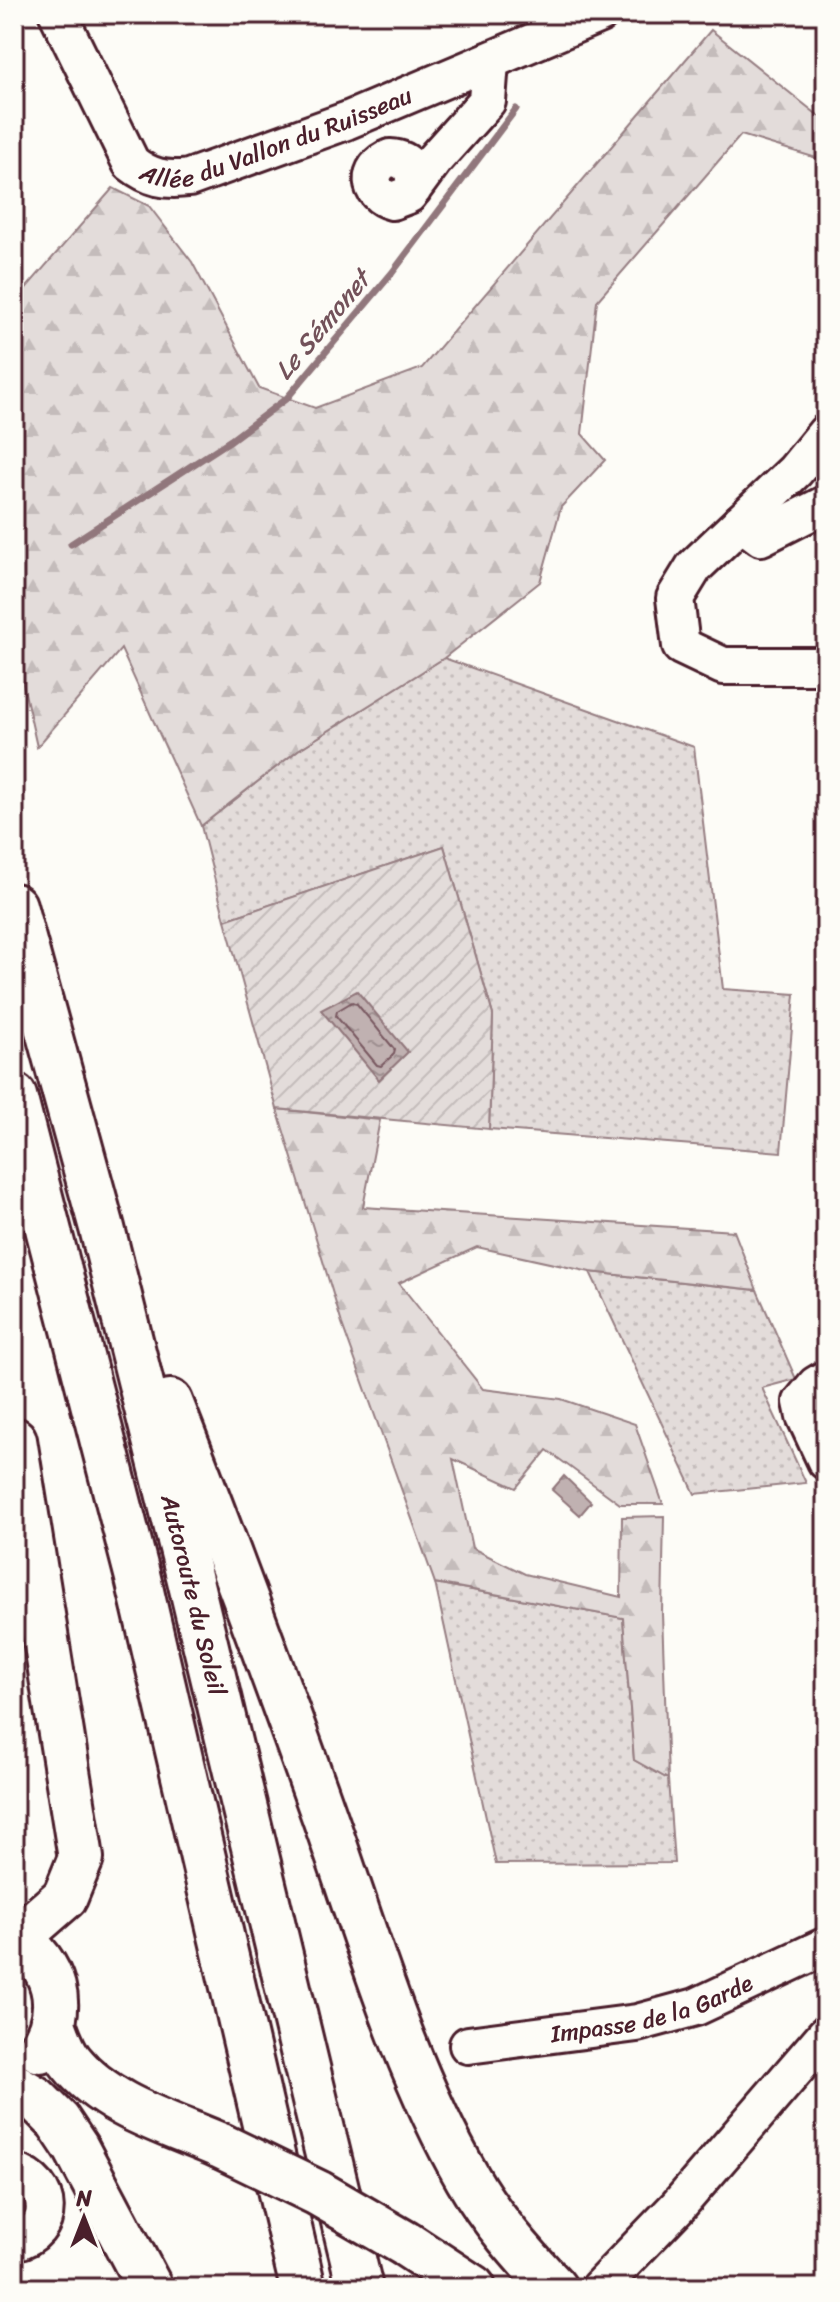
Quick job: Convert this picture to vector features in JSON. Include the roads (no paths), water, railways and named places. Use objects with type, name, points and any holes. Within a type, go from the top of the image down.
[{"type":"main road","name":"Autoroute du Soleil","points":[[14,906],[102,1228],[255,1843],[360,2288]]},
{"type":"main road","name":"Autoroute du Soleil","points":[[14,1096],[137,1574],[303,2288]]},
{"type":"main road","points":[[102,1228],[261,1644],[431,2109],[469,2181],[491,2213],[554,2288]]},
{"type":"main road","points":[[14,1440],[81,1858],[65,1897],[34,1924],[14,1935],[35,1951],[49,1973],[55,1998],[53,2024],[42,2047],[14,2072]]},
{"type":"main road","points":[[53,2024],[71,2062],[94,2085],[122,2103],[318,2193],[406,2244],[473,2288]]},
{"type":"main road","points":[[14,2086],[36,2099],[58,2121],[76,2148],[150,2288]]},
{"type":"main road","points":[[406,2244],[452,2288]]},
{"type":"street","name":"Allée du Vallon du Ruisseau","points":[[58,14],[131,163],[146,175],[168,181],[189,178],[269,150],[490,62],[600,14]]},
{"type":"street","points":[[413,189],[433,161],[487,101],[490,62]]},
{"type":"street","points":[[826,433],[795,471],[694,567],[675,598],[681,646],[723,666],[826,666]]},
{"type":"street","points":[[741,522],[761,537],[826,504]]},
{"type":"street","points":[[826,1379],[816,1385],[802,1402],[805,1416],[826,1461]]},
{"type":"street","name":"Impasse de la Garde","points":[[468,2045],[637,2023],[696,2007],[826,1946]]},
{"type":"street","points":[[599,2288],[678,2206],[826,2034]]},
{"type":"street","points":[[14,2172],[35,2181],[43,2195],[44,2206],[40,2227],[23,2240],[14,2242]]},
{"type":"street","points":[[633,2288],[665,2236],[678,2206]]},
{"type":"water","points":[[357,991],[408,1052],[379,1080],[321,1010]]},
{"type":"water","points":[[564,1476],[591,1502],[580,1515],[552,1490]]},
{"type":"waterway","name":"Le Sémonet","points":[[71,544],[231,440],[287,398],[392,273],[516,109]]}]
